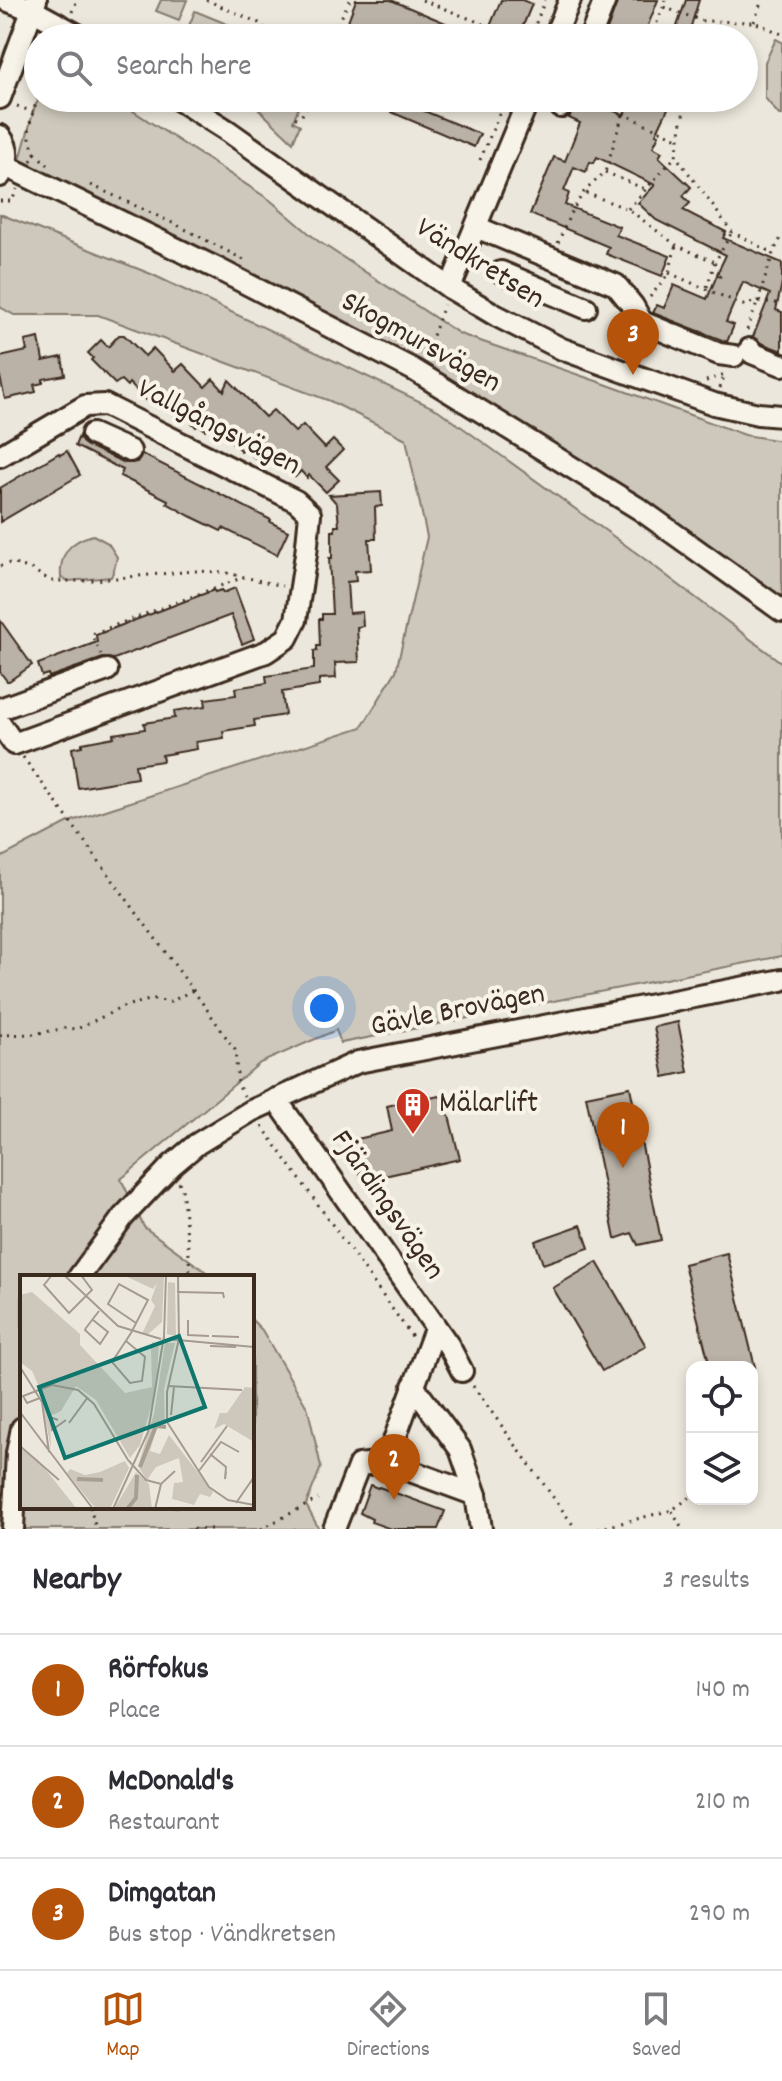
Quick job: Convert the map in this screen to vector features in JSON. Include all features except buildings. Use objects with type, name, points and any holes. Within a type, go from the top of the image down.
[{"type":"street","points":[[6,0],[34,5],[62,24]]},
{"type":"street","points":[[560,24],[570,0]]},
{"type":"street","points":[[594,24],[605,0]]},
{"type":"street","points":[[27,24],[34,5]]},
{"type":"street","points":[[0,98],[24,32]]},
{"type":"street","name":"Vändkretsen","points":[[198,112],[450,288],[497,316],[562,349],[714,404],[782,416]]},
{"type":"street","points":[[450,288],[523,112]]},
{"type":"street","points":[[0,136],[7,147],[10,172]]},
{"type":"street","name":"Skogmursvägen","points":[[10,172],[216,268],[414,370],[641,510],[782,611]]},
{"type":"street","points":[[476,227],[616,285],[642,322],[719,354],[752,353],[782,365]]},
{"type":"street","points":[[539,288],[552,257]]},
{"type":"street","points":[[501,272],[586,308]]},
{"type":"street","name":"Vallgångsvägen","points":[[0,456],[85,406],[105,405],[296,501],[310,514],[296,620],[287,638],[266,652],[14,744],[0,724]]},
{"type":"street","points":[[92,434],[121,447],[126,416]]},
{"type":"street","points":[[0,709],[107,670]]},
{"type":"street","name":"Gävle Brovägen","points":[[80,1275],[123,1217],[172,1165],[197,1144],[251,1111],[358,1062],[782,980]]},
{"type":"street","name":"Fjärdingsvägen","points":[[276,1099],[449,1346],[462,1371]]},
{"type":"street","points":[[386,1462],[435,1329]]},
{"type":"street","points":[[413,1386],[460,1449],[476,1495],[481,1529]]},
{"type":"street","points":[[13,1529],[20,1438]]},
{"type":"street","points":[[334,1529],[359,1465],[386,1462],[476,1495]]},
{"type":"path","points":[[206,0],[260,24]]},
{"type":"path","points":[[338,24],[350,0]]},
{"type":"path","points":[[422,0],[483,24]]},
{"type":"path","points":[[536,24],[545,0]]},
{"type":"path","points":[[656,24],[665,0]]},
{"type":"path","points":[[754,22],[762,0]]},
{"type":"path","points":[[663,7],[703,21],[754,22],[782,34]]},
{"type":"path","points":[[10,172],[35,153],[28,136],[33,112]]},
{"type":"path","points":[[295,118],[301,117],[304,112]]},
{"type":"path","points":[[480,160],[500,112]]},
{"type":"path","points":[[628,209],[676,156],[683,112]]},
{"type":"path","points":[[552,257],[570,214],[584,192],[605,172],[622,113],[678,138]]},
{"type":"path","points":[[676,156],[732,232],[773,253]]},
{"type":"path","points":[[605,172],[645,189]]},
{"type":"path","points":[[584,192],[628,209],[676,245],[715,262]]},
{"type":"path","points":[[707,288],[715,262],[732,232]]},
{"type":"path","points":[[669,273],[743,305],[758,301],[773,253],[782,236]]},
{"type":"path","points":[[621,371],[633,306],[653,296],[669,273],[676,245]]},
{"type":"path","points":[[425,358],[450,288]]},
{"type":"path","points":[[0,566],[10,563],[29,568],[51,581],[194,571],[223,572],[300,590]]},
{"type":"path","points":[[107,670],[92,634],[245,577]]},
{"type":"path","points":[[0,1035],[77,1029],[125,1006],[154,999],[170,1002],[193,990]]},
{"type":"path","points":[[172,1165],[182,1188],[190,1275]]},
{"type":"path","points":[[261,1529],[318,1499]]},
{"type":"path","points":[[598,1529],[672,1510],[686,1500]]},
{"type":"path","points":[[91,1509],[96,1529]]},
{"type":"path","points":[[672,1510],[682,1529]]},
{"type":"path","points":[[193,1529],[212,1529]]},
{"type":"shaded area","points":[[161,0],[187,0],[179,20],[156,11]]},
{"type":"shaded area","points":[[195,11],[227,24],[190,24]]},
{"type":"shaded area","points":[[776,39],[782,42],[782,115],[765,98],[765,62]]},
{"type":"shaded area","points":[[33,112],[135,112],[270,200],[318,241],[460,334],[745,435],[782,441],[782,605],[668,520],[179,239],[20,160]]},
{"type":"shaded area","points":[[261,112],[297,112],[293,121],[300,125],[293,142]]},
{"type":"shaded area","points":[[0,214],[151,274],[438,410],[642,557],[782,663],[782,956],[341,1043],[336,1030],[260,1063],[121,1179],[144,1227],[210,1275],[20,1275],[20,1509],[254,1509],[254,1322],[262,1330],[308,1409],[321,1467],[306,1505],[319,1529],[0,1529],[0,858],[69,822],[362,727],[396,671],[427,537],[406,439],[330,401],[98,315],[14,315],[0,307]]},
{"type":"shaded area","points":[[93,535],[108,543],[117,557],[111,577],[69,581],[61,578],[64,555],[72,545]]},
{"type":"place","name":"Dimgatan","points":[[633,375]]},
{"type":"place","name":"Mälarlift","points":[[413,1136]]},
{"type":"place","name":"Rörfokus","points":[[623,1168]]},
{"type":"place","name":"McDonald's","points":[[394,1500]]}]
